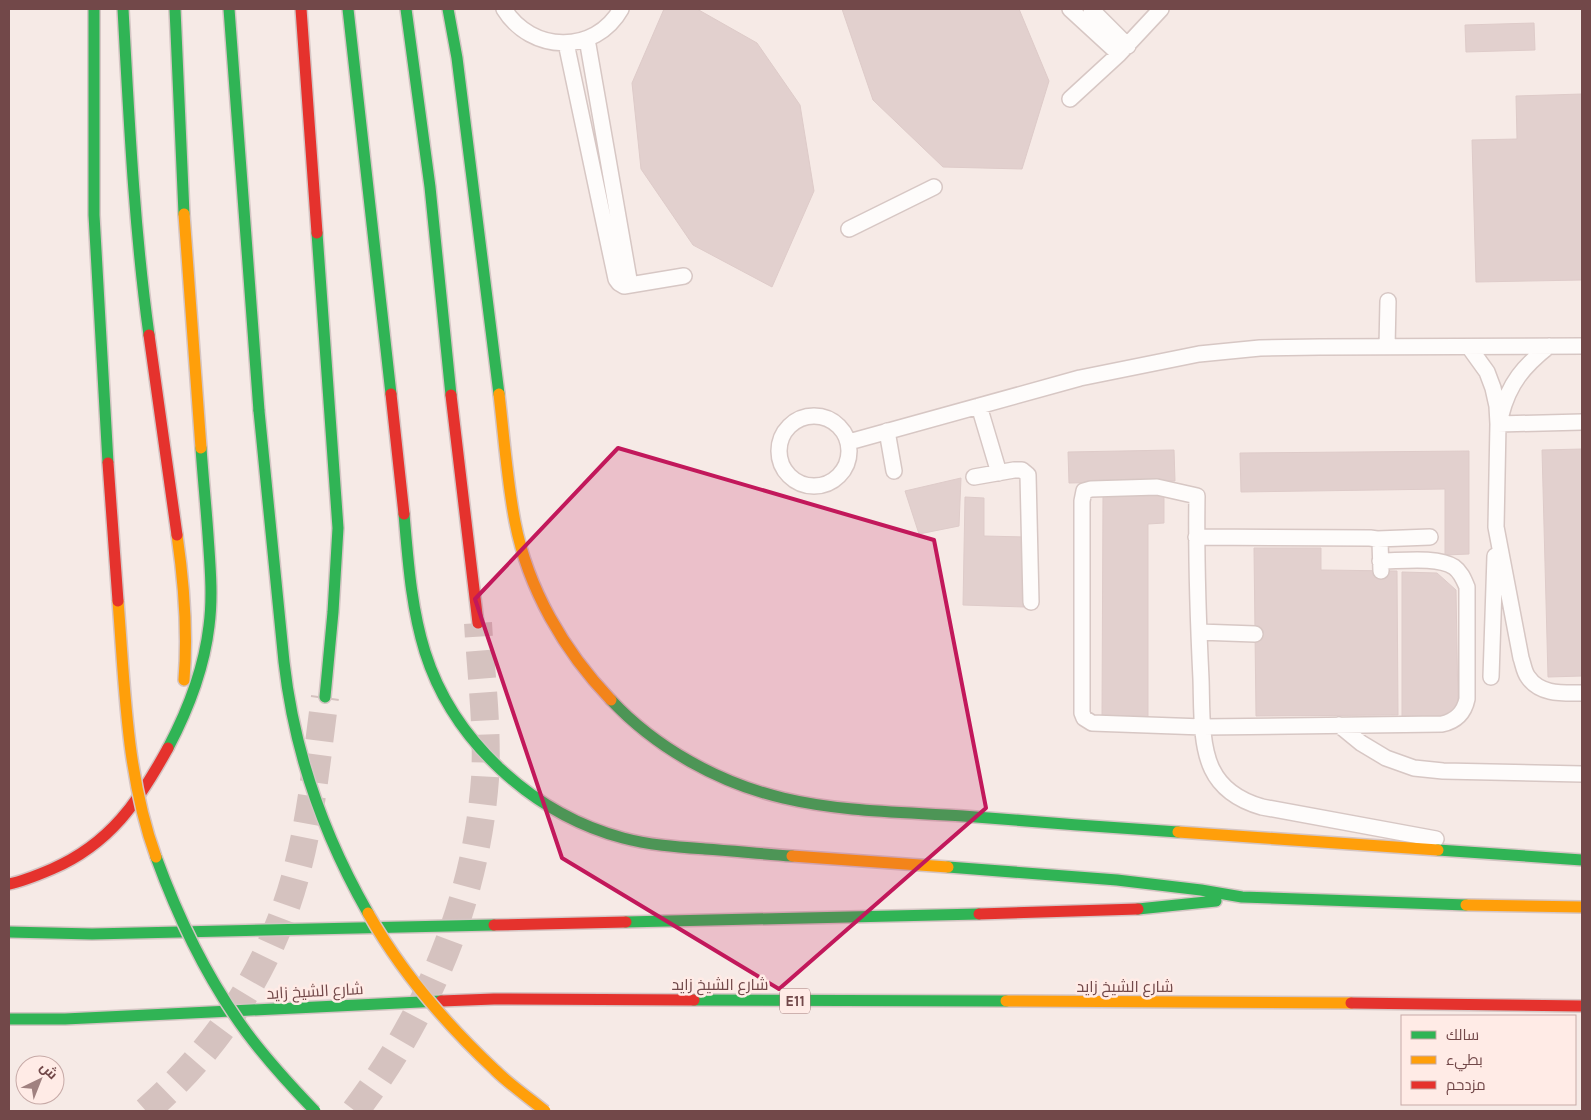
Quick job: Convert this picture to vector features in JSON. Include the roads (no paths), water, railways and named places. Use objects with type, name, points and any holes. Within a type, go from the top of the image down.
[{"type":"highway","points":[[94,9],[94,214],[108,462],[129,750],[139,801],[170,899],[192,946],[217,990],[246,1033],[279,1073],[315,1111]]},
{"type":"highway","points":[[123,9],[130,135],[142,282],[187,609],[187,651],[176,733]]},
{"type":"highway","points":[[9,884],[40,875],[66,864],[112,830],[131,810],[147,786],[191,702],[202,668],[209,634],[210,564],[189,298],[175,9]]},
{"type":"highway","points":[[229,9],[258,411],[289,701],[303,765],[324,827],[351,887],[384,944],[423,996],[466,1045],[515,1089],[545,1111]]},
{"type":"highway","points":[[301,9],[338,528],[325,697]]},
{"type":"highway","points":[[348,9],[417,624],[433,674],[457,720],[490,760],[529,794],[574,821],[624,838],[675,847],[1126,881],[1242,897],[1524,907],[1582,907]]},
{"type":"highway","points":[[406,9],[430,187],[444,331],[478,623]]},
{"type":"highway","points":[[448,9],[457,58],[515,522],[522,548],[537,591],[552,623],[572,654],[594,682],[646,732],[676,753],[732,782],[775,796],[810,804],[1582,860]]},
{"type":"highway","points":[[9,932],[92,934],[1117,911],[1159,908],[1242,897]]},
{"type":"highway","name":"شارع الشيخ زايد","points":[[9,1018],[65,1020],[494,999],[1454,1003],[1582,1006]]},
{"type":"lane","points":[[504,9],[510,20],[526,33],[545,41],[566,43],[587,39],[603,30],[616,18],[622,9]]},
{"type":"lane","points":[[1070,9],[1124,50]]},
{"type":"lane","points":[[1091,9],[1124,50]]},
{"type":"lane","points":[[1070,99],[1124,50],[1162,9]]},
{"type":"lane","points":[[587,39],[630,285]]},
{"type":"lane","points":[[566,43],[616,279],[624,286],[684,276]]},
{"type":"lane","points":[[849,229],[934,187]]},
{"type":"lane","points":[[1387,347],[1388,301]]},
{"type":"lane","points":[[1498,424],[1504,400],[1515,379],[1530,361],[1550,346]]},
{"type":"lane","points":[[849,442],[1080,378],[1199,354],[1260,348],[1582,346]]},
{"type":"lane","points":[[1470,347],[1487,372],[1497,406],[1496,527],[1491,677]]},
{"type":"lane","points":[[979,406],[999,472]]},
{"type":"lane","points":[[812,415],[825,417],[836,423],[845,432],[849,442],[850,456],[846,468],[839,478],[829,484],[816,487],[804,485],[793,480],[785,470],[780,459],[779,447],[782,435],[790,425],[800,418],[812,415]]},
{"type":"lane","points":[[1498,424],[1582,422]]},
{"type":"lane","points":[[887,431],[894,471]]},
{"type":"lane","points":[[974,477],[1022,470],[1028,475],[1031,602]]},
{"type":"lane","points":[[1377,539],[1380,542],[1380,566],[1434,561],[1446,563],[1456,568],[1463,577],[1467,587],[1467,698],[1463,711],[1455,719],[1442,724],[1380,719],[1340,725],[1203,727],[1092,724],[1084,718],[1082,496],[1084,491],[1091,488],[1157,488],[1197,496],[1196,537],[1203,727],[1207,755],[1212,770],[1222,783],[1233,794],[1247,802],[1272,809],[1543,858]]},
{"type":"lane","points":[[1496,527],[1521,658],[1528,676],[1542,690],[1561,693],[1582,693]]},
{"type":"lane","points":[[1196,537],[1377,539],[1430,537]]},
{"type":"lane","points":[[1199,632],[1255,634]]},
{"type":"lane","points":[[1340,725],[1361,744],[1386,758],[1414,768],[1443,771],[1582,774]]},
{"type":"tunnel","points":[[355,1111],[405,1036],[426,996],[459,912],[471,868],[480,824],[486,760],[478,623]]},
{"type":"tunnel","points":[[146,1111],[197,1060],[220,1031],[240,1002],[274,938],[287,905],[307,828],[325,697]]}]
